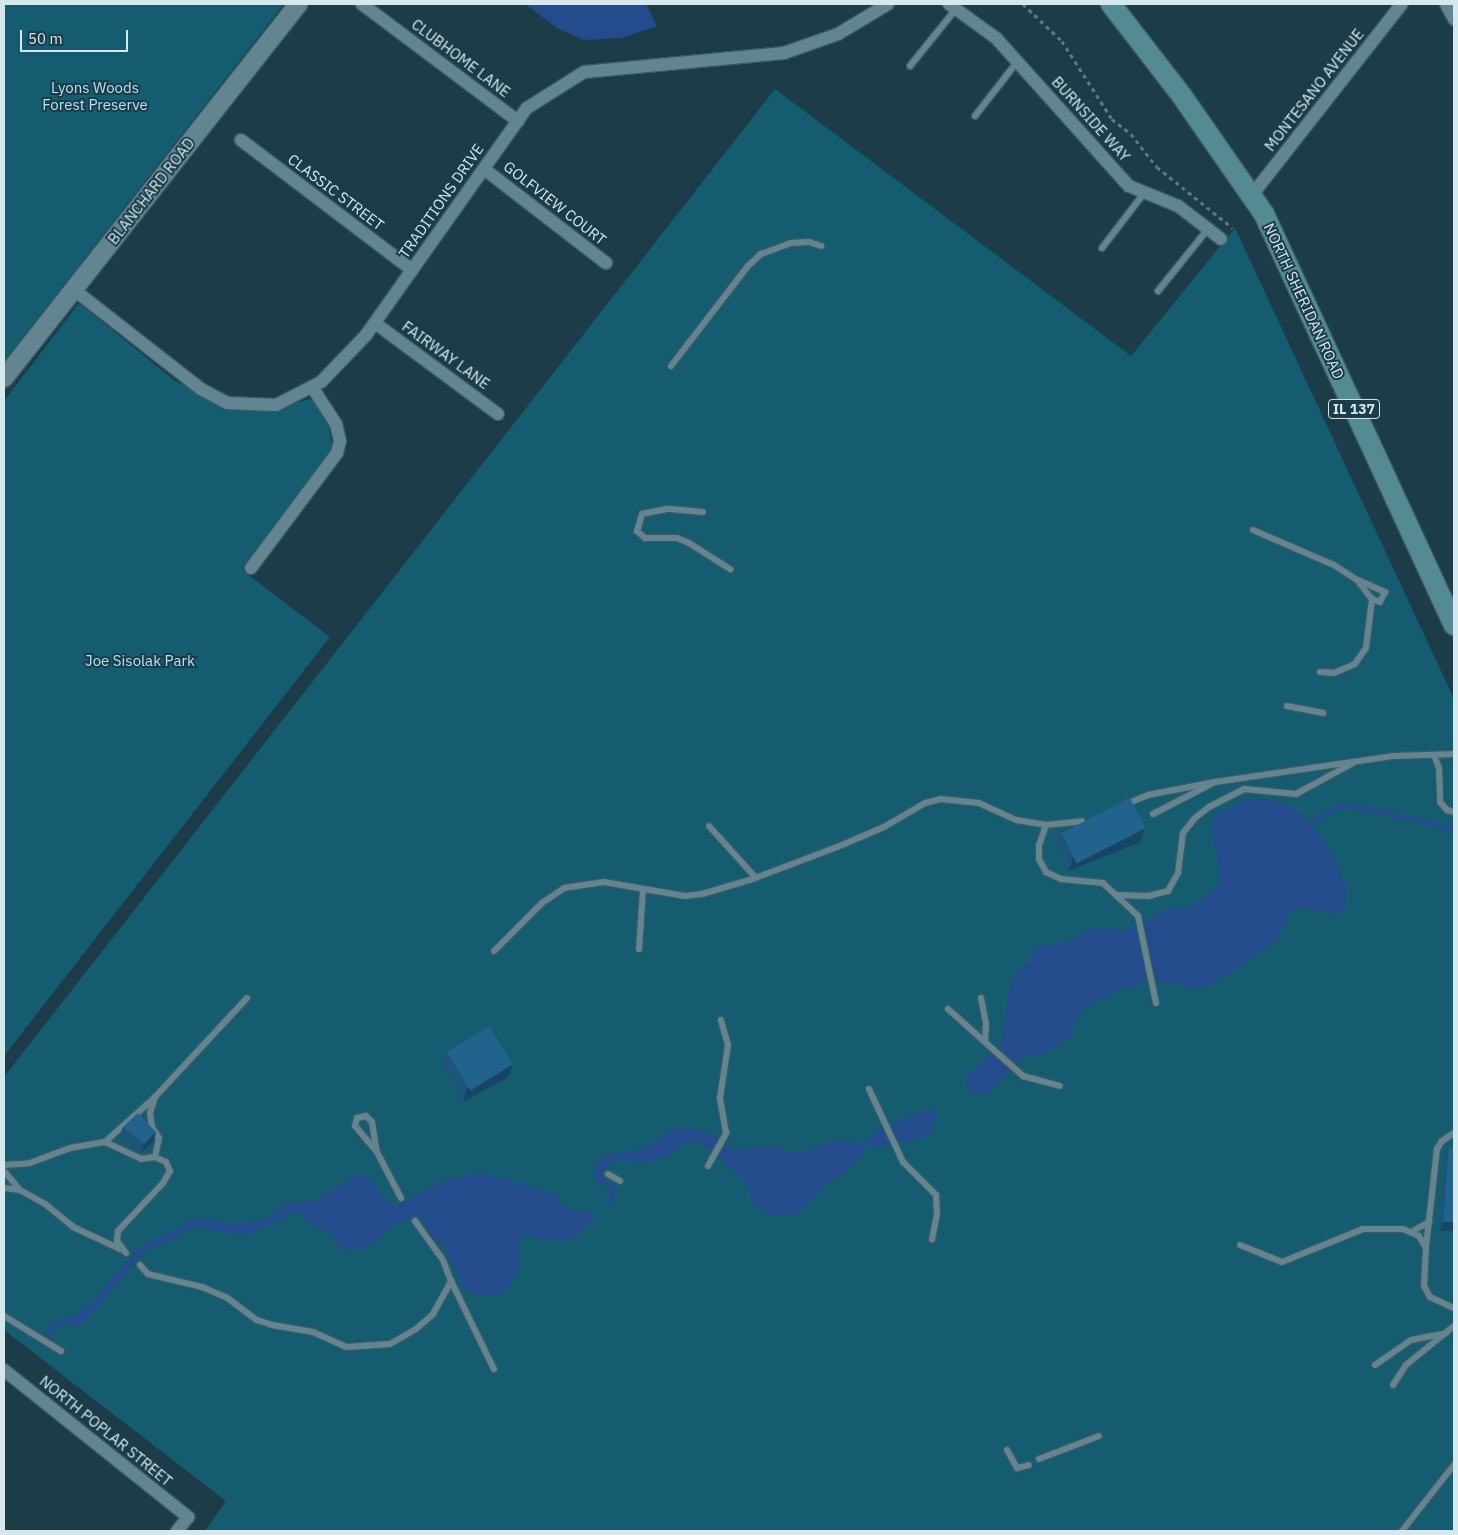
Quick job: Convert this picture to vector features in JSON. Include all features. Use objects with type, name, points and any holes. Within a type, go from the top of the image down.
[{"type":"main road","name":"NORTH SHERIDAN ROAD","points":[[1111,4],[1252,195],[1454,624]]},
{"type":"street","name":"BLANCHARD ROAD","points":[[4,378],[298,4]]},
{"type":"street","name":"CLUBHOME LANE","points":[[362,4],[518,121]]},
{"type":"street","name":"TRADITIONS DRIVE","points":[[73,289],[202,389],[227,403],[276,405],[321,382],[375,323],[527,108],[584,72],[784,54],[838,34],[888,4]]},
{"type":"street","name":"MONTESANO AVENUE","points":[[1252,195],[1402,4]]},
{"type":"street","points":[[1446,4],[1454,19]]},
{"type":"street","name":"BURNSIDE WAY","points":[[952,6],[996,38],[1130,186],[1178,206],[1221,239]]},
{"type":"street","name":"CLASSIC STREET","points":[[241,140],[412,270]]},
{"type":"street","name":"GOLFVIEW COURT","points":[[484,169],[606,264]]},
{"type":"street","name":"FAIRWAY LANE","points":[[375,323],[498,414]]},
{"type":"street","points":[[251,568],[338,453],[340,441],[336,424],[312,386]]},
{"type":"street","name":"NORTH POPLAR STREET","points":[[4,1370],[188,1517],[176,1531]]},
{"type":"lane","points":[[910,66],[952,6]]},
{"type":"lane","points":[[975,116],[1017,62]]},
{"type":"lane","points":[[1102,248],[1145,192]]},
{"type":"lane","points":[[1158,291],[1208,229]]},
{"type":"lane","points":[[671,366],[748,266],[761,254],[791,243],[809,242],[821,246]]},
{"type":"lane","points":[[703,512],[667,509],[642,514],[637,531],[646,538],[677,538],[689,543],[730,569]]},
{"type":"lane","points":[[1253,530],[1334,565],[1356,580],[1385,592],[1380,602],[1372,599],[1356,580]]},
{"type":"lane","points":[[1320,672],[1334,673],[1355,664],[1361,656],[1366,648],[1372,599]]},
{"type":"lane","points":[[1287,706],[1323,713]]},
{"type":"lane","points":[[1119,807],[1148,795],[1215,782],[1356,761],[1454,754]]},
{"type":"lane","points":[[1434,755],[1439,768],[1440,802],[1447,810],[1454,812]]},
{"type":"lane","points":[[1118,895],[1148,896],[1168,891],[1178,873],[1184,833],[1195,818],[1209,807],[1244,789],[1296,794],[1356,761]]},
{"type":"lane","points":[[1153,814],[1215,782]]},
{"type":"lane","points":[[494,952],[542,903],[564,888],[604,882],[684,896],[756,878],[842,845],[884,827],[925,803],[941,799],[980,803],[1016,820],[1046,825],[1077,823],[1094,816]]},
{"type":"lane","points":[[1046,825],[1039,845],[1039,859],[1046,872],[1061,878],[1103,883],[1118,895],[1142,922],[1156,1003]]},
{"type":"lane","points":[[709,826],[756,878]]},
{"type":"lane","points":[[639,949],[643,890]]},
{"type":"lane","points":[[4,1165],[30,1163],[70,1148],[105,1142],[155,1097],[247,998]]},
{"type":"lane","points":[[981,998],[986,1024],[985,1042]]},
{"type":"lane","points":[[948,1009],[1022,1076],[1060,1086]]},
{"type":"lane","points":[[708,1166],[726,1133],[720,1098],[728,1046],[721,1020]]},
{"type":"lane","points":[[870,1089],[903,1162],[936,1195],[937,1214],[932,1240]]},
{"type":"lane","points":[[155,1097],[150,1113],[152,1128],[159,1138],[155,1157]]},
{"type":"lane","points":[[377,1152],[372,1122],[366,1116],[357,1118],[355,1126],[377,1152],[401,1198]]},
{"type":"lane","points":[[1454,1133],[1442,1141],[1437,1149],[1426,1248],[1424,1286],[1430,1297],[1454,1308]]},
{"type":"lane","points":[[4,1188],[20,1190],[46,1204],[73,1227],[126,1253],[117,1240],[118,1230],[163,1183],[170,1171],[166,1162],[155,1157],[141,1159],[105,1142]]},
{"type":"lane","points":[[4,1171],[20,1190]]},
{"type":"lane","points":[[608,1174],[620,1181]]},
{"type":"lane","points":[[415,1221],[443,1260],[451,1281],[494,1369]]},
{"type":"lane","points":[[1411,1232],[1429,1222]]},
{"type":"lane","points":[[1240,1245],[1282,1262],[1363,1229],[1403,1229],[1419,1236],[1426,1248]]},
{"type":"lane","points":[[140,1265],[148,1274],[202,1287],[226,1297],[256,1320],[313,1332],[346,1347],[390,1344],[416,1329],[433,1314],[451,1281]]},
{"type":"lane","points":[[4,1316],[61,1351]]},
{"type":"lane","points":[[1393,1385],[1406,1365],[1454,1326]]},
{"type":"lane","points":[[1375,1365],[1411,1340],[1446,1333]]},
{"type":"lane","points":[[1039,1459],[1099,1436]]},
{"type":"lane","points":[[1007,1450],[1017,1468],[1029,1465]]},
{"type":"lane","points":[[1402,1531],[1454,1465]]},
{"type":"path","points":[[1023,4],[1062,41],[1112,119],[1131,134],[1157,167],[1233,228]]},
{"type":"green space","name":"Lyons Woods Forest Preserve","points":[[4,4],[284,4],[4,361]]},
{"type":"green space","points":[[775,89],[1131,356],[1235,228],[1454,699],[1454,1531],[205,1531],[226,1501],[4,1330],[4,1077]]},
{"type":"green space","name":"Joe Sisolak Park","points":[[79,303],[175,381],[232,408],[278,408],[309,399],[318,404],[329,425],[332,447],[326,464],[243,571],[330,637],[4,1056],[4,401]]},
{"type":"water","points":[[525,4],[646,4],[657,26],[622,38],[584,40],[557,28]]},
{"type":"water","points":[[1250,798],[1270,800],[1292,808],[1314,828],[1335,857],[1347,891],[1346,905],[1336,915],[1300,907],[1289,913],[1276,941],[1210,986],[1195,989],[1145,977],[1140,985],[1124,988],[1094,1002],[1078,1015],[1070,1036],[1046,1054],[1029,1055],[1019,1061],[995,1087],[982,1095],[972,1093],[965,1086],[965,1077],[998,1049],[1004,1032],[1008,994],[1016,972],[1026,964],[1039,944],[1050,946],[1073,941],[1088,929],[1103,927],[1123,932],[1171,908],[1187,909],[1216,888],[1221,876],[1211,832],[1214,816]]},
{"type":"water","points":[[932,1108],[936,1111],[937,1118],[928,1137],[874,1148],[863,1144],[864,1151],[859,1160],[841,1176],[827,1183],[807,1207],[790,1216],[771,1215],[754,1207],[746,1182],[700,1143],[693,1141],[683,1143],[674,1153],[643,1163],[616,1159],[603,1171],[603,1178],[615,1188],[617,1195],[611,1205],[605,1203],[611,1192],[595,1178],[597,1161],[608,1155],[643,1149],[669,1131],[685,1128],[710,1133],[734,1150],[773,1145],[795,1154],[840,1140],[862,1143],[875,1132]]},
{"type":"water","points":[[480,1172],[555,1194],[567,1210],[590,1211],[594,1221],[567,1242],[533,1237],[526,1233],[520,1240],[520,1267],[509,1287],[502,1294],[480,1296],[464,1289],[444,1247],[432,1237],[420,1216],[397,1223],[372,1244],[349,1251],[340,1246],[328,1231],[311,1224],[299,1211],[245,1236],[192,1226],[176,1238],[143,1252],[87,1319],[76,1326],[60,1326],[52,1332],[50,1340],[46,1336],[49,1328],[57,1322],[78,1314],[93,1302],[137,1249],[188,1222],[201,1218],[234,1224],[257,1221],[271,1216],[286,1204],[315,1201],[359,1174],[373,1179],[383,1199],[395,1206],[438,1183]]},
{"type":"building","points":[[1130,798],[1145,828],[1077,863],[1061,833]]},
{"type":"building","points":[[489,1026],[513,1064],[470,1091],[447,1052]]},
{"type":"building","points":[[138,1113],[156,1132],[144,1144],[123,1127]]},
{"type":"building","points":[[1449,1148],[1454,1148],[1454,1222],[1443,1222]]},
{"type":"waterway","points":[[1308,823],[1340,806],[1362,807],[1454,829]]}]
